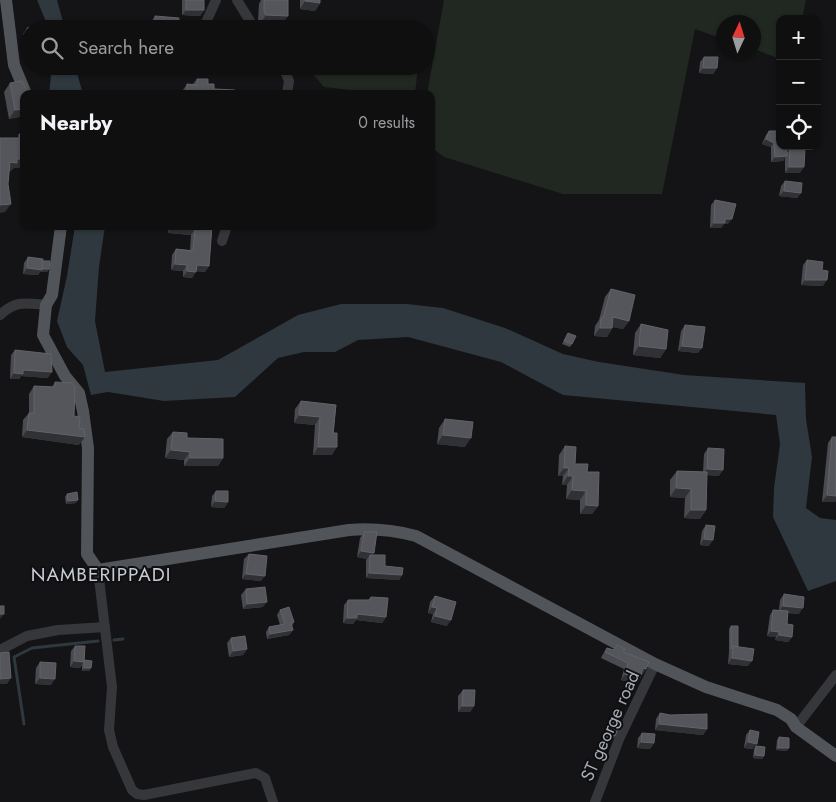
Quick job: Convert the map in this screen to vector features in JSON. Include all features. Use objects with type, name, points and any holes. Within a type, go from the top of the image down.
[{"type":"main road","points":[[6,0],[14,65],[24,90]]},
{"type":"main road","points":[[60,230],[52,295],[46,306],[42,335],[65,376],[78,393],[83,411],[88,448],[87,554],[98,570],[349,530],[377,528],[396,530],[416,536],[655,664],[706,687],[778,710],[791,719],[796,727],[836,756]]},
{"type":"street","points":[[207,20],[216,0]]},
{"type":"street","points":[[237,0],[249,20]]},
{"type":"street","points":[[286,75],[289,82],[288,90]]},
{"type":"street","points":[[222,241],[226,230]]},
{"type":"street","points":[[0,315],[10,306],[23,302],[46,306]]},
{"type":"street","points":[[98,570],[112,688],[109,730],[113,747],[132,790],[137,794],[144,795],[256,773],[265,778],[273,802]]},
{"type":"street","points":[[0,650],[26,636],[58,630],[105,627]]},
{"type":"street","name":"ST george road","points":[[595,802],[620,737],[655,664]]},
{"type":"street","points":[[796,727],[836,675]]},
{"type":"shaded area","points":[[37,0],[57,0],[63,20],[45,20]]},
{"type":"shaded area","points":[[444,0],[806,0],[803,15],[776,15],[776,57],[761,52],[761,15],[716,15],[716,36],[695,29],[662,194],[563,194],[444,157],[435,150],[435,90],[428,90],[430,75],[435,75],[435,50]]},
{"type":"shaded area","points":[[51,75],[78,75],[82,90],[49,90]]},
{"type":"shaded area","points":[[314,75],[417,75],[415,90],[350,90],[324,87]]},
{"type":"shaded area","points":[[74,230],[104,230],[99,267],[95,321],[105,372],[218,360],[298,315],[341,304],[407,304],[443,308],[505,328],[563,354],[599,362],[684,375],[805,383],[806,419],[812,457],[806,508],[820,518],[836,520],[836,581],[808,591],[773,517],[774,488],[780,444],[776,415],[563,395],[501,362],[408,337],[358,340],[335,352],[304,352],[278,358],[235,397],[164,401],[108,392],[91,395],[83,365],[67,347],[57,321]]},
{"type":"building","points":[[186,0],[204,0],[204,10],[186,10]]},
{"type":"building","points":[[264,0],[288,0],[288,16],[266,15],[264,12]]},
{"type":"building","points":[[320,0],[320,3],[305,1]]},
{"type":"building","points":[[155,16],[179,18],[179,20],[155,20]]},
{"type":"building","points":[[704,57],[716,57],[717,68],[703,68]]},
{"type":"building","points":[[197,79],[208,79],[208,84],[214,84],[214,89],[235,90],[187,90],[187,84],[197,85]]},
{"type":"building","points":[[22,81],[26,90],[20,90],[20,109],[15,110],[10,83]]},
{"type":"building","points":[[769,131],[776,131],[776,150],[787,150],[787,156],[775,157],[774,143],[766,139]]},
{"type":"building","points":[[20,134],[20,159],[17,159],[17,163],[10,162],[8,184],[11,204],[0,205],[0,138],[19,138]]},
{"type":"building","points":[[790,150],[805,150],[804,167],[789,167]]},
{"type":"building","points":[[785,181],[802,183],[801,193],[784,191]]},
{"type":"building","points":[[715,200],[736,204],[732,219],[725,219],[725,223],[714,223]]},
{"type":"building","points":[[195,230],[212,230],[209,266],[197,265],[196,272],[187,271],[187,265],[175,264],[176,249],[193,251]]},
{"type":"building","points":[[28,257],[43,259],[42,270],[27,268]]},
{"type":"building","points":[[807,260],[823,262],[822,270],[828,271],[827,280],[805,280]]},
{"type":"building","points":[[42,261],[50,261],[49,269],[42,269]]},
{"type":"building","points":[[611,289],[635,295],[629,321],[613,317],[612,328],[600,328],[601,318],[603,318]]},
{"type":"building","points":[[641,324],[668,330],[666,349],[639,346]]},
{"type":"building","points":[[685,325],[705,327],[702,348],[682,346]]},
{"type":"building","points":[[568,333],[576,336],[572,344],[564,341]]},
{"type":"building","points":[[15,350],[51,354],[52,372],[23,370],[23,374],[14,373]]},
{"type":"building","points":[[55,382],[72,383],[75,387],[74,416],[80,417],[79,428],[84,429],[85,437],[27,430],[29,413],[34,413],[34,386],[55,387]]},
{"type":"building","points":[[301,401],[336,405],[333,433],[337,433],[337,447],[318,447],[320,417],[299,415]]},
{"type":"building","points":[[445,419],[473,422],[471,438],[443,435]]},
{"type":"building","points":[[173,432],[187,433],[187,438],[223,439],[223,458],[190,458],[190,452],[171,450]]},
{"type":"building","points":[[832,437],[836,437],[836,496],[827,495]]},
{"type":"building","points":[[565,446],[576,447],[575,464],[588,464],[587,472],[599,472],[598,506],[586,505],[586,491],[572,490],[573,476],[568,476],[569,468],[564,468]]},
{"type":"building","points":[[708,448],[724,449],[723,470],[707,469]]},
{"type":"building","points":[[677,471],[707,472],[706,510],[691,510],[691,489],[676,488]]},
{"type":"building","points":[[216,491],[228,491],[228,502],[215,501]]},
{"type":"building","points":[[77,492],[78,500],[68,501],[67,494]]},
{"type":"building","points":[[706,525],[715,526],[713,540],[704,539]]},
{"type":"building","points":[[364,532],[377,532],[374,553],[361,551]]},
{"type":"building","points":[[249,554],[267,556],[265,576],[246,574]]},
{"type":"building","points":[[370,555],[385,555],[385,566],[403,568],[402,575],[369,573]]},
{"type":"building","points":[[265,587],[267,602],[247,604],[246,589]]},
{"type":"building","points":[[784,594],[804,597],[803,608],[783,606]]},
{"type":"building","points":[[435,596],[456,602],[451,620],[435,616],[437,608],[432,607]]},
{"type":"building","points":[[371,597],[388,598],[386,617],[357,614],[357,618],[347,618],[348,600],[370,600]]},
{"type":"building","points":[[0,606],[4,606],[4,614],[0,614]]},
{"type":"building","points":[[289,607],[294,622],[291,623],[293,630],[270,634],[269,627],[285,624],[280,610]]},
{"type":"building","points":[[773,610],[788,611],[787,624],[793,625],[792,637],[779,635],[779,632],[771,631]]},
{"type":"building","points":[[731,626],[738,626],[738,647],[733,646],[731,649]]},
{"type":"building","points":[[245,636],[247,649],[233,651],[231,638]]},
{"type":"building","points":[[617,645],[625,649],[623,652],[649,662],[646,669],[643,668],[640,678],[625,674],[628,663],[605,652],[607,648],[614,650]]},
{"type":"building","points":[[75,646],[85,646],[84,662],[74,661]]},
{"type":"building","points":[[733,646],[754,649],[752,661],[732,658]]},
{"type":"building","points":[[9,652],[11,678],[0,679],[0,653]]},
{"type":"building","points":[[84,660],[92,661],[91,668],[84,668]]},
{"type":"building","points":[[40,662],[56,663],[55,679],[40,678]]},
{"type":"building","points":[[463,690],[475,690],[474,706],[462,706]]},
{"type":"building","points":[[660,713],[670,715],[707,714],[707,729],[659,724]]},
{"type":"building","points":[[614,718],[621,722],[615,736],[607,733]]},
{"type":"building","points":[[750,730],[759,732],[757,744],[748,742]]},
{"type":"building","points":[[642,733],[655,734],[654,743],[641,742]]},
{"type":"building","points":[[779,737],[789,738],[789,748],[778,748]]},
{"type":"building","points":[[756,746],[765,747],[764,756],[755,755]]},
{"type":"waterway","points":[[114,640],[123,639]]},
{"type":"waterway","points":[[24,724],[14,657],[32,648],[98,641]]},
{"type":"district","name":"NAMBERIPPADI","points":[[101,574]]}]
